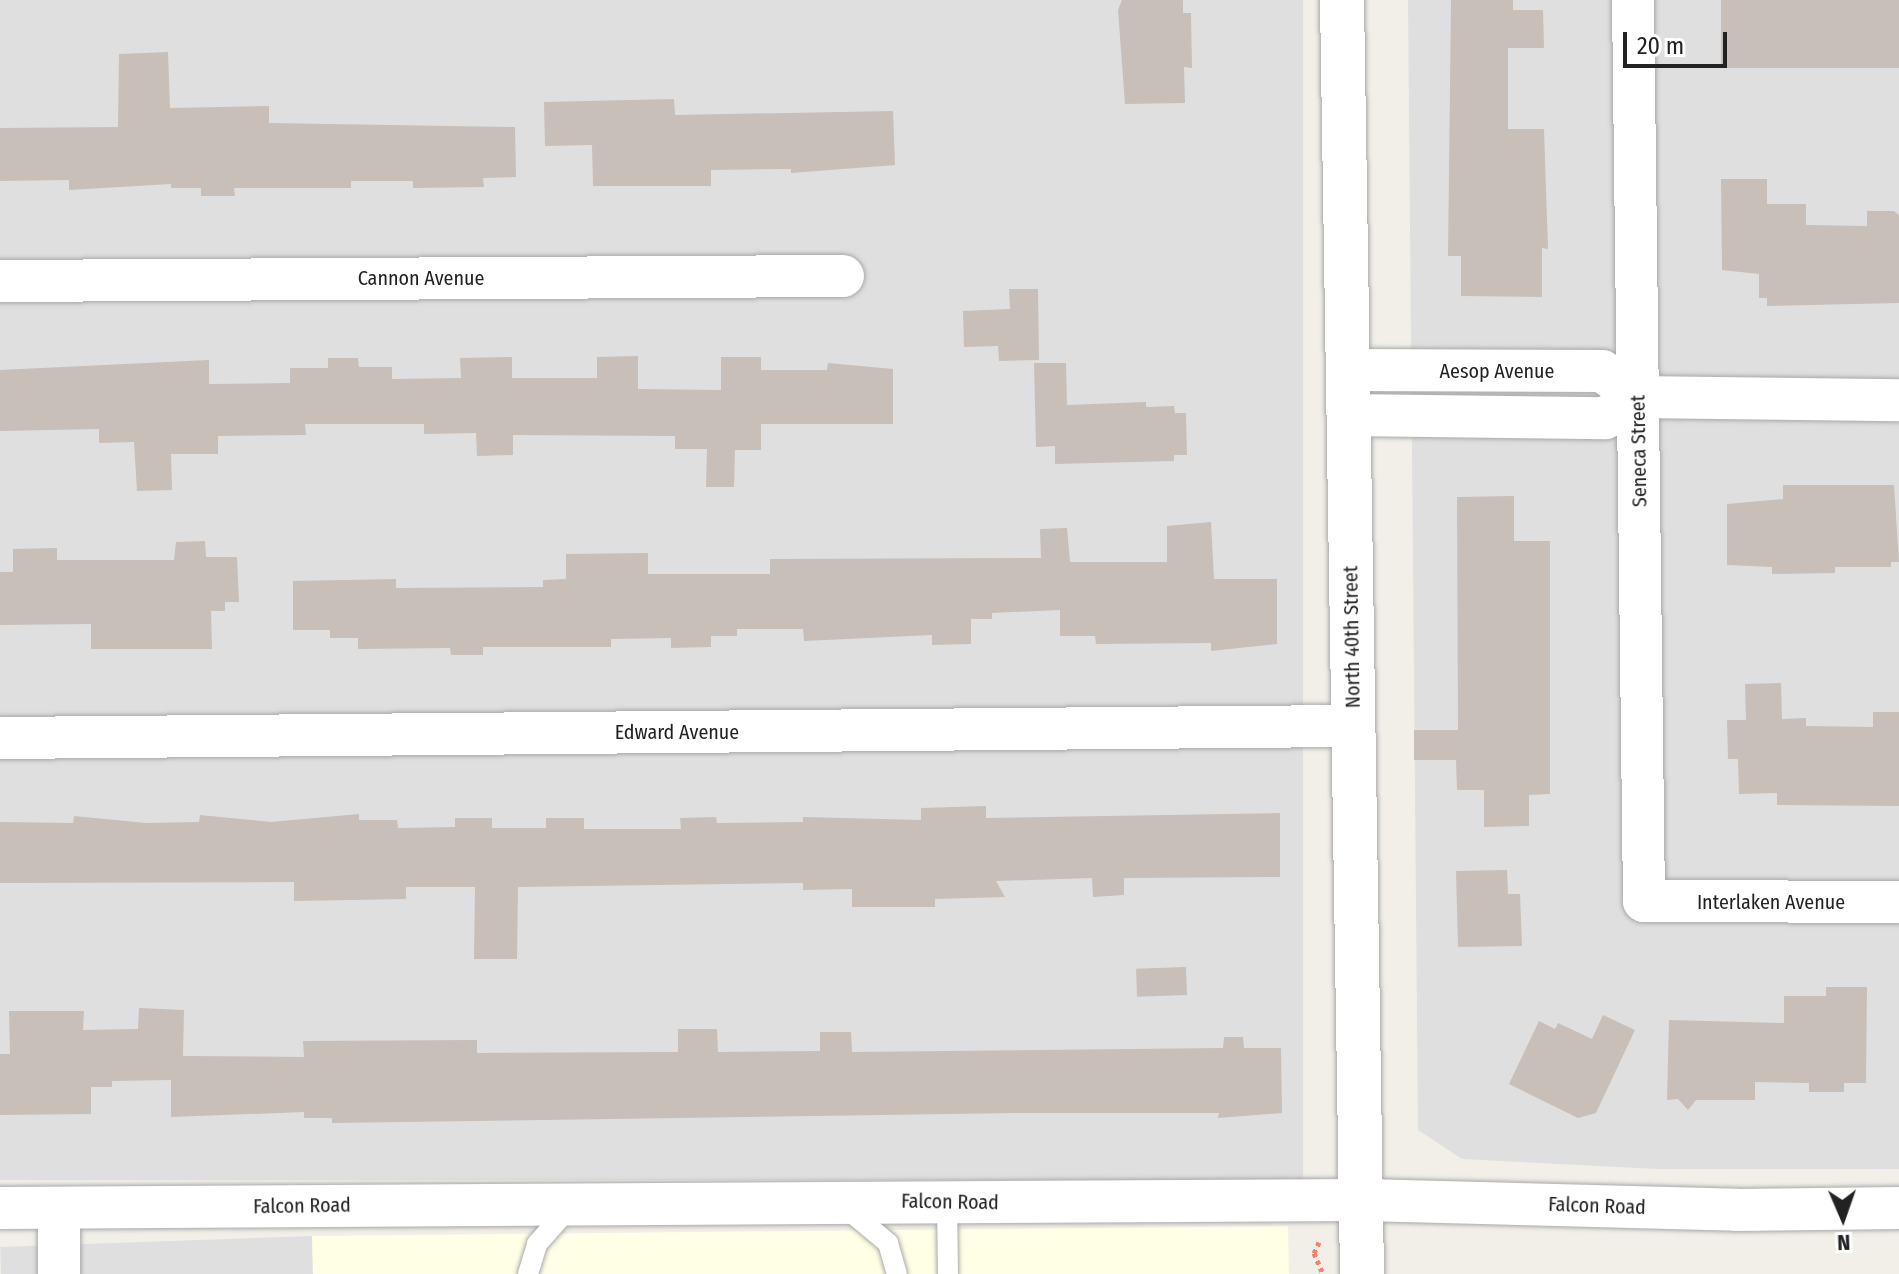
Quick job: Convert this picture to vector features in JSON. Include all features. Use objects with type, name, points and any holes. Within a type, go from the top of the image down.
[{"type":"street","name":"North 40th Street","points":[[1342,0],[1364,1200],[1362,1274]]},
{"type":"street","name":"Seneca Street","points":[[1633,0],[1644,901]]},
{"type":"street","name":"Cannon Avenue","points":[[0,281],[843,276]]},
{"type":"street","name":"Aesop Avenue","points":[[1347,370],[1602,371],[1638,397]]},
{"type":"street","points":[[1348,415],[1605,418],[1638,397],[1899,400]]},
{"type":"street","name":"Edward Avenue","points":[[0,738],[1354,726]]},
{"type":"street","name":"Interlaken Avenue","points":[[1644,901],[1899,902]]},
{"type":"street","name":"Falcon Road","points":[[0,1208],[837,1200],[947,1203],[1364,1200],[1737,1210],[1899,1208]]},
{"type":"street","points":[[59,1208],[59,1274]]},
{"type":"lane","points":[[837,1200],[888,1243],[897,1274]]},
{"type":"lane","points":[[528,1274],[537,1244],[573,1203]]},
{"type":"lane","points":[[947,1203],[948,1274]]},
{"type":"path","points":[[1319,1245],[1314,1253],[1322,1274]]},
{"type":"shaded area","points":[[0,0],[1303,0],[1303,1180],[0,1180]]},
{"type":"shaded area","points":[[1408,0],[1899,0],[1899,1169],[1657,1169],[1462,1159],[1418,1130]]},
{"type":"shaded area","points":[[1288,1226],[1289,1274],[313,1274],[312,1236]]},
{"type":"shaded area","points":[[312,1236],[313,1274],[1,1274],[0,1247]]},
{"type":"building","points":[[1122,0],[1183,0],[1183,13],[1191,13],[1192,68],[1184,67],[1185,103],[1125,104],[1118,10]]},
{"type":"building","points":[[1451,0],[1513,0],[1513,10],[1543,10],[1544,48],[1508,48],[1508,129],[1544,129],[1548,249],[1542,248],[1542,297],[1461,296],[1461,256],[1448,256]]},
{"type":"building","points":[[1721,0],[1899,0],[1899,68],[1721,68]]},
{"type":"building","points":[[168,52],[170,108],[269,106],[269,123],[515,127],[516,177],[483,178],[484,187],[413,188],[413,181],[351,181],[351,188],[234,188],[235,196],[201,196],[201,188],[171,188],[171,184],[69,190],[69,180],[0,181],[0,128],[118,127],[119,54]]},
{"type":"building","points":[[674,99],[675,115],[893,111],[895,165],[791,173],[791,169],[711,170],[711,186],[593,186],[592,145],[545,146],[544,102]]},
{"type":"building","points":[[1721,179],[1767,179],[1767,204],[1806,204],[1806,225],[1867,226],[1867,211],[1894,211],[1899,215],[1899,303],[1767,306],[1767,298],[1759,298],[1759,274],[1722,270]]},
{"type":"building","points":[[1009,289],[1038,289],[1039,360],[999,361],[998,346],[964,347],[963,311],[1010,309]]},
{"type":"building","points":[[638,356],[638,389],[721,390],[721,357],[761,357],[761,370],[827,370],[828,363],[893,369],[893,424],[761,424],[761,450],[735,450],[734,487],[706,487],[707,449],[675,449],[675,436],[513,435],[513,455],[477,456],[476,433],[424,434],[424,424],[305,424],[306,435],[218,436],[218,454],[171,454],[172,490],[137,491],[134,442],[99,443],[99,429],[0,431],[0,370],[209,360],[209,384],[290,383],[290,368],[328,368],[328,358],[358,358],[359,367],[392,367],[392,379],[461,378],[460,358],[512,357],[512,378],[597,378],[597,357]]},
{"type":"building","points":[[1034,363],[1066,363],[1067,405],[1146,402],[1146,407],[1174,406],[1175,413],[1186,413],[1187,455],[1174,455],[1174,461],[1055,464],[1055,446],[1036,447]]},
{"type":"building","points":[[1783,485],[1894,485],[1899,562],[1891,562],[1891,567],[1835,567],[1835,573],[1772,574],[1772,567],[1727,565],[1727,504],[1783,499]]},
{"type":"building","points":[[1514,496],[1514,541],[1550,541],[1550,794],[1529,795],[1529,826],[1484,827],[1484,790],[1457,790],[1456,760],[1414,760],[1414,730],[1458,730],[1457,497]]},
{"type":"building","points":[[1211,522],[1214,579],[1277,579],[1277,644],[1211,651],[1211,643],[1096,644],[1095,636],[1060,636],[1060,610],[992,613],[992,619],[971,619],[971,644],[932,645],[932,635],[804,641],[803,629],[737,629],[737,636],[711,636],[711,647],[671,648],[671,638],[611,639],[611,647],[483,647],[483,655],[451,655],[450,648],[358,649],[358,638],[330,638],[330,630],[293,630],[293,581],[396,579],[396,588],[543,587],[543,580],[566,579],[566,554],[648,553],[648,574],[770,574],[770,559],[1041,558],[1040,529],[1067,528],[1070,562],[1167,562],[1167,526]]},
{"type":"building","points":[[205,541],[206,557],[237,557],[239,602],[225,602],[225,611],[211,611],[212,649],[91,649],[91,624],[0,625],[0,572],[13,572],[13,549],[57,548],[57,560],[174,560],[176,542]]},
{"type":"building","points":[[1781,683],[1782,719],[1806,718],[1806,726],[1873,727],[1873,712],[1899,712],[1899,806],[1777,805],[1777,793],[1739,794],[1738,759],[1728,759],[1727,720],[1746,720],[1745,684]]},
{"type":"building","points":[[986,806],[986,818],[1280,813],[1280,877],[1124,878],[1124,895],[1093,897],[1092,878],[996,881],[1005,897],[935,899],[935,907],[852,907],[852,889],[803,890],[803,883],[518,887],[517,959],[474,959],[475,887],[406,887],[406,899],[294,901],[294,882],[0,883],[0,822],[73,823],[74,816],[146,823],[199,822],[200,815],[271,822],[359,814],[359,820],[397,820],[398,828],[455,827],[455,818],[492,818],[492,828],[546,828],[546,818],[584,818],[584,829],[681,829],[680,818],[716,817],[717,823],[803,822],[803,817],[921,820],[921,808]]},
{"type":"building","points":[[1507,870],[1508,894],[1520,894],[1522,946],[1458,947],[1456,871]]},
{"type":"building","points":[[1186,967],[1187,995],[1137,997],[1136,969]]},
{"type":"building","points":[[1826,987],[1867,987],[1866,1083],[1844,1083],[1844,1092],[1809,1092],[1809,1083],[1755,1082],[1755,1100],[1696,1100],[1688,1110],[1678,1099],[1667,1100],[1669,1020],[1784,1023],[1784,996],[1826,996]]},
{"type":"building","points":[[139,1008],[184,1010],[183,1056],[304,1057],[303,1041],[477,1040],[477,1053],[678,1052],[678,1029],[717,1029],[718,1052],[820,1051],[820,1032],[851,1032],[852,1052],[1223,1048],[1224,1037],[1243,1037],[1244,1048],[1281,1048],[1282,1113],[1218,1118],[1219,1113],[1023,1113],[332,1123],[332,1118],[304,1118],[304,1112],[171,1117],[171,1080],[112,1081],[112,1087],[91,1087],[91,1114],[0,1115],[0,1054],[10,1054],[9,1011],[84,1011],[83,1030],[138,1029]]},
{"type":"building","points":[[1603,1015],[1635,1030],[1596,1113],[1578,1118],[1509,1084],[1539,1021],[1555,1029],[1558,1023],[1592,1039]]}]
